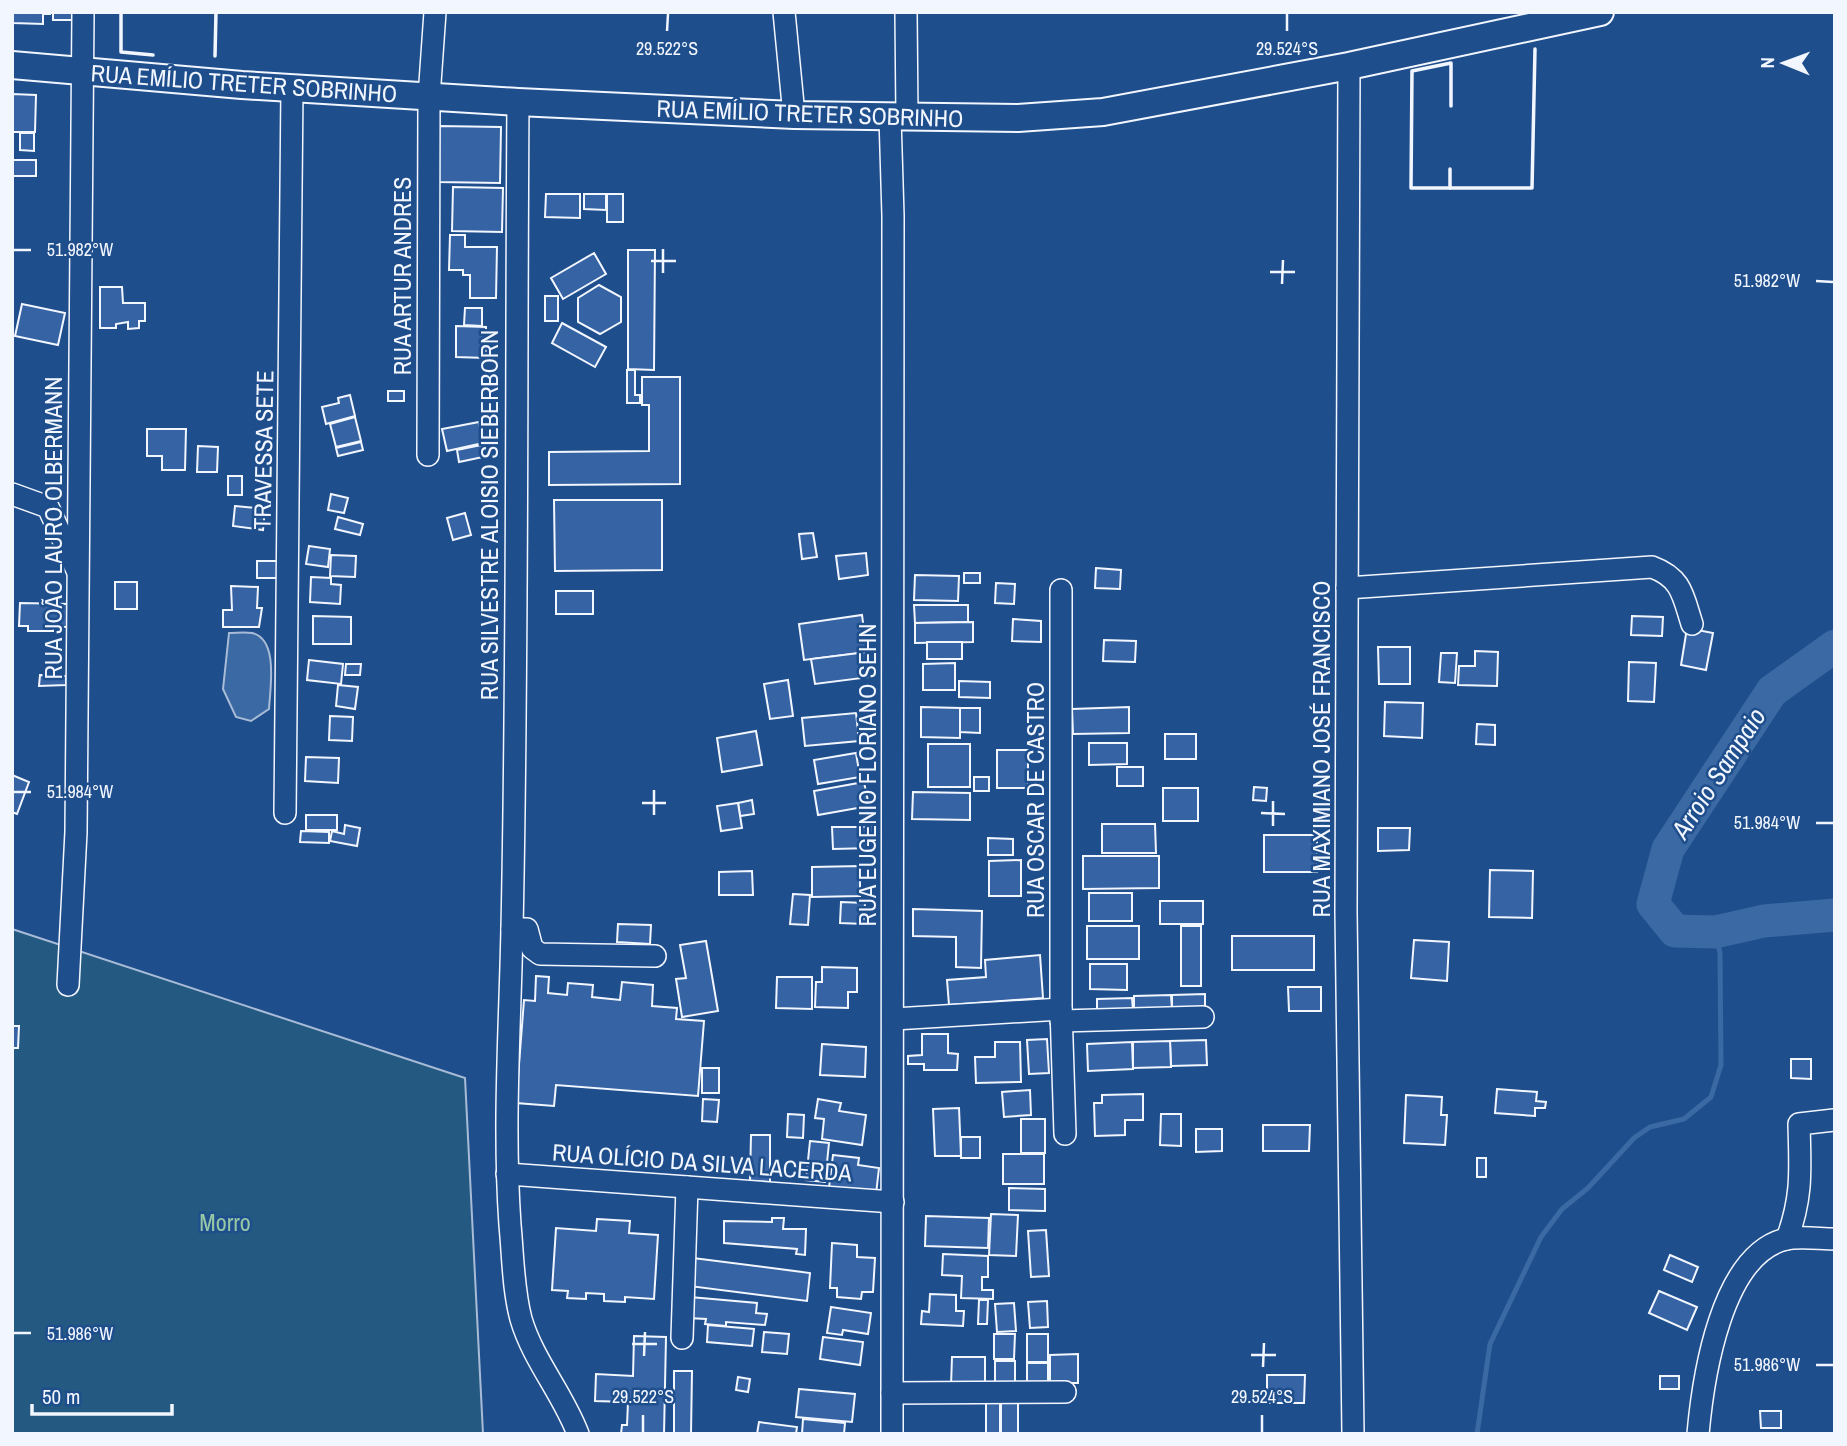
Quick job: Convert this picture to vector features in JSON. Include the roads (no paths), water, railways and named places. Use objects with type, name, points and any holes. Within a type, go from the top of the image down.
[{"type":"main road","name":"RUA EMÍLIO TRETER SOBRINHO","points":[[12,65],[518,102],[794,115],[1018,118],[1103,112],[1349,66],[1600,12]]},
{"type":"street","name":"RUA JOÃO LAURO OLBERMANN","points":[[68,985],[75,832],[79,575],[83,12]]},
{"type":"street","name":"RUA ARTUR ANDRES","points":[[428,455],[429,97],[435,12]]},
{"type":"street","points":[[784,12],[794,115]]},
{"type":"street","name":"RUA EUGENIO FLORIANO SEHN","points":[[892,1434],[898,117],[906,12]]},
{"type":"street","name":"RUA MAXIMIANO JOSÉ FRANCISCO","points":[[1349,66],[1346,912],[1354,1433]]},
{"type":"street","name":"TRAVESSA SETE","points":[[285,813],[292,87]]},
{"type":"street","name":"RUA SILVESTRE ALOISIO SIEBERBORN","points":[[518,102],[512,929],[505,1109],[507,1174],[515,1287],[522,1321],[535,1352],[570,1411],[578,1434]]},
{"type":"street","points":[[12,494],[48,507],[79,575]]},
{"type":"street","points":[[1348,588],[1652,567],[1670,573],[1680,588],[1692,624]]},
{"type":"street","name":"RUA OSCAR DE CASTRO","points":[[1061,590],[1061,1015],[1065,1134]]},
{"type":"street","points":[[512,929],[527,929],[532,948],[540,954],[655,956]]},
{"type":"street","points":[[894,1019],[1061,1015],[1203,1017]]},
{"type":"street","points":[[1787,1239],[1798,1208],[1801,1189],[1799,1124],[1834,1120]]},
{"type":"street","name":"RUA OLÍCIO DA SILVA LACERDA","points":[[507,1174],[893,1202]]},
{"type":"street","points":[[682,1338],[687,1187]]},
{"type":"street","points":[[1698,1434],[1708,1358],[1721,1318],[1743,1272],[1760,1251],[1787,1239],[1835,1239]]},
{"type":"street","points":[[892,1394],[1065,1392]]},
{"type":"waterway","name":"Arroio Sampaio","points":[[1835,646],[1772,691],[1668,849],[1653,904],[1675,931],[1715,932],[1764,921],[1835,915]]},
{"type":"waterway","points":[[1477,1434],[1490,1344],[1541,1237],[1562,1209],[1588,1188],[1634,1138],[1650,1127],[1684,1119],[1711,1097],[1721,1065],[1720,953],[1715,932]]},
{"type":"park label","name":"Morro","points":[[225,1222]]}]
